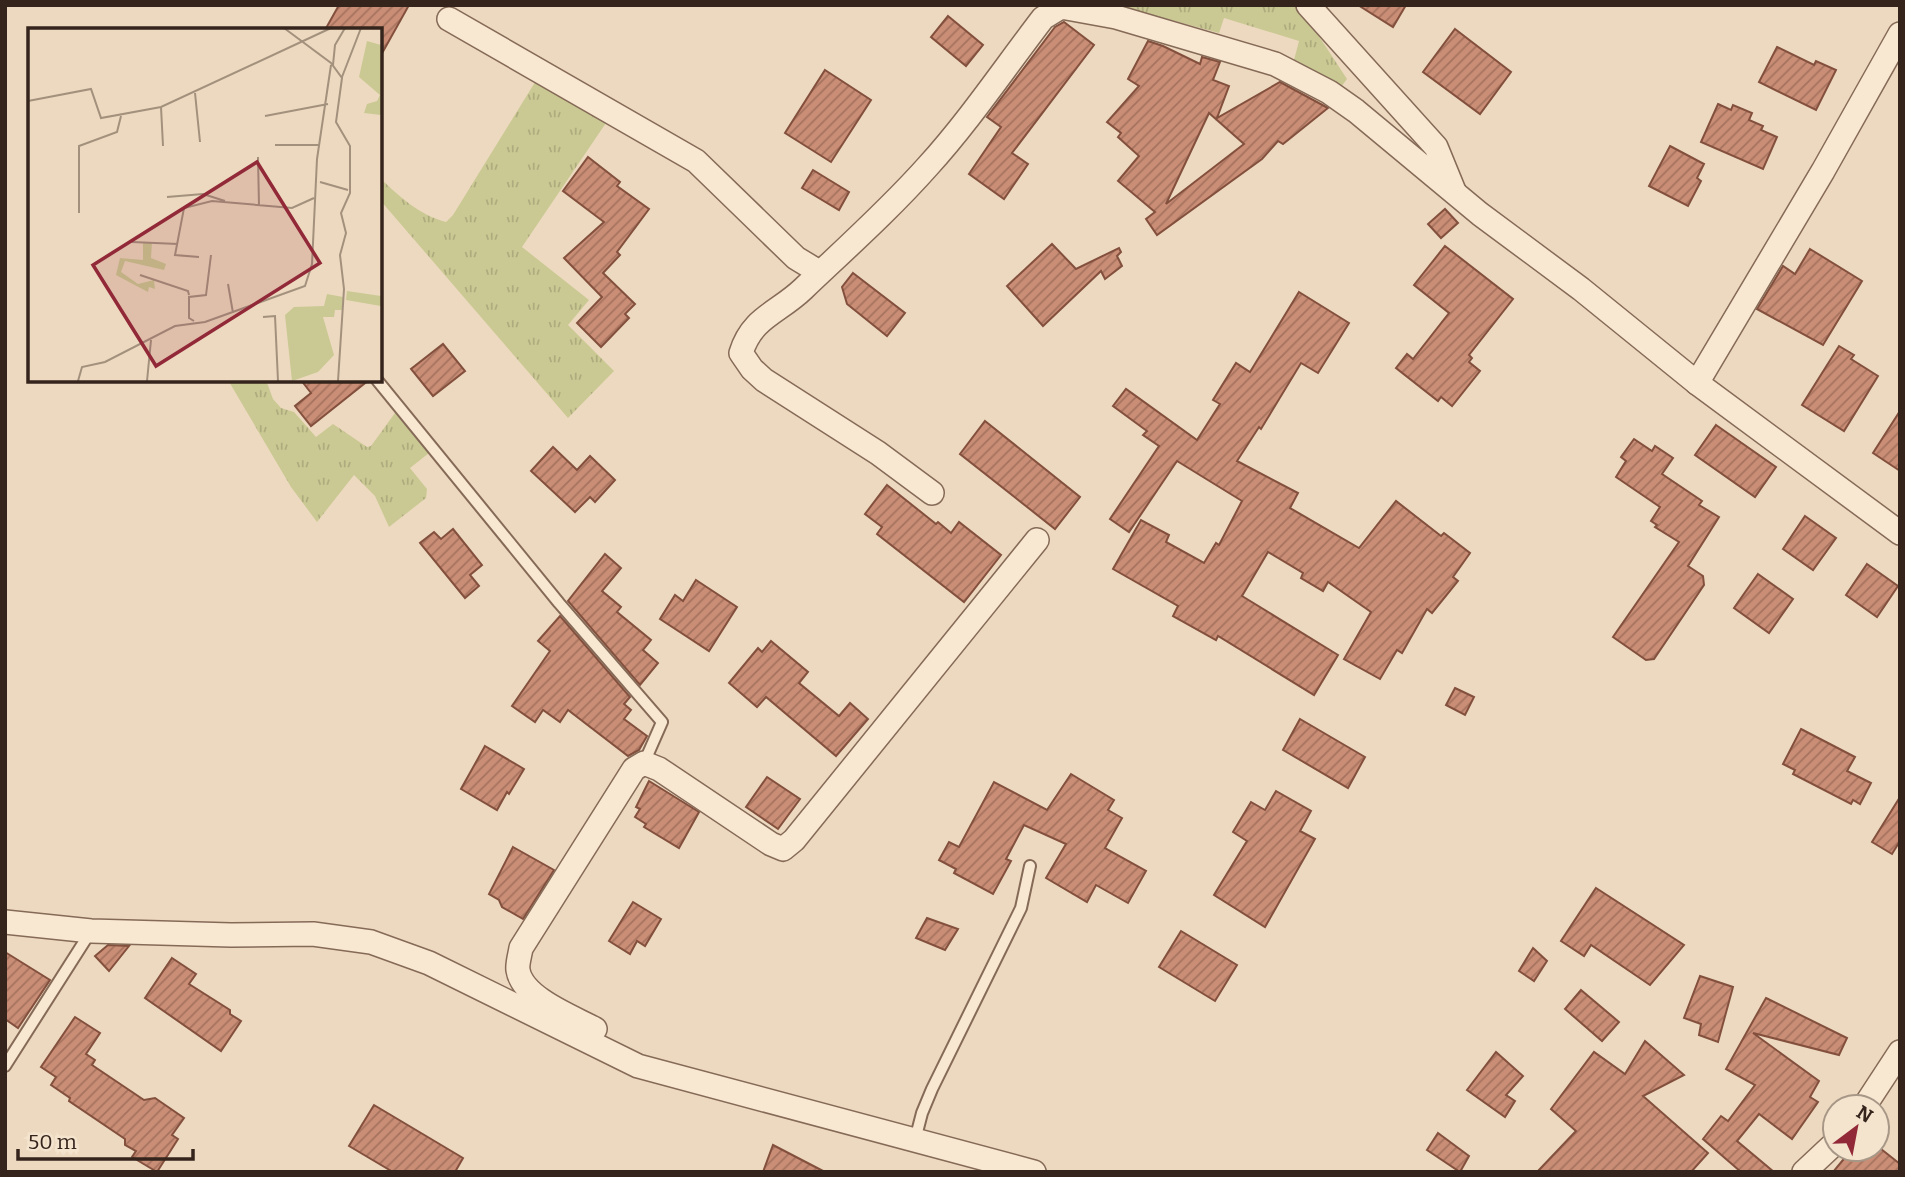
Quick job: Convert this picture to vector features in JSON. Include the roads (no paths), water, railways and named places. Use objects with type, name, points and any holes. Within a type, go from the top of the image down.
[{"type":"street","points":[[1308,5],[1436,147],[1456,194]]},
{"type":"street","points":[[932,493],[878,453],[764,380],[741,353],[746,336],[758,322],[802,291],[819,272],[838,258],[930,164],[1043,18],[1061,6],[1116,17],[1275,64],[1329,92],[1697,383],[1900,533]]},
{"type":"street","points":[[449,19],[696,161],[796,258],[819,272]]},
{"type":"street","points":[[1697,383],[1823,171],[1900,34]]},
{"type":"street","points":[[638,1066],[630,1049],[534,996],[522,980],[518,969],[522,948],[634,769],[644,763],[659,769],[771,844],[783,849],[794,840],[1037,540]]},
{"type":"street","points":[[5,922],[91,931],[231,935],[313,934],[371,942],[429,963],[638,1066],[1034,1172]]},
{"type":"street","points":[[1873,1093],[1900,1052]]},
{"type":"street","points":[[1804,1172],[1821,1156]]},
{"type":"lane","points":[[379,382],[662,722],[644,763]]},
{"type":"lane","points":[[915,1140],[932,1089],[1021,908],[1030,866]]},
{"type":"lane","points":[[5,1066],[91,931]]}]
